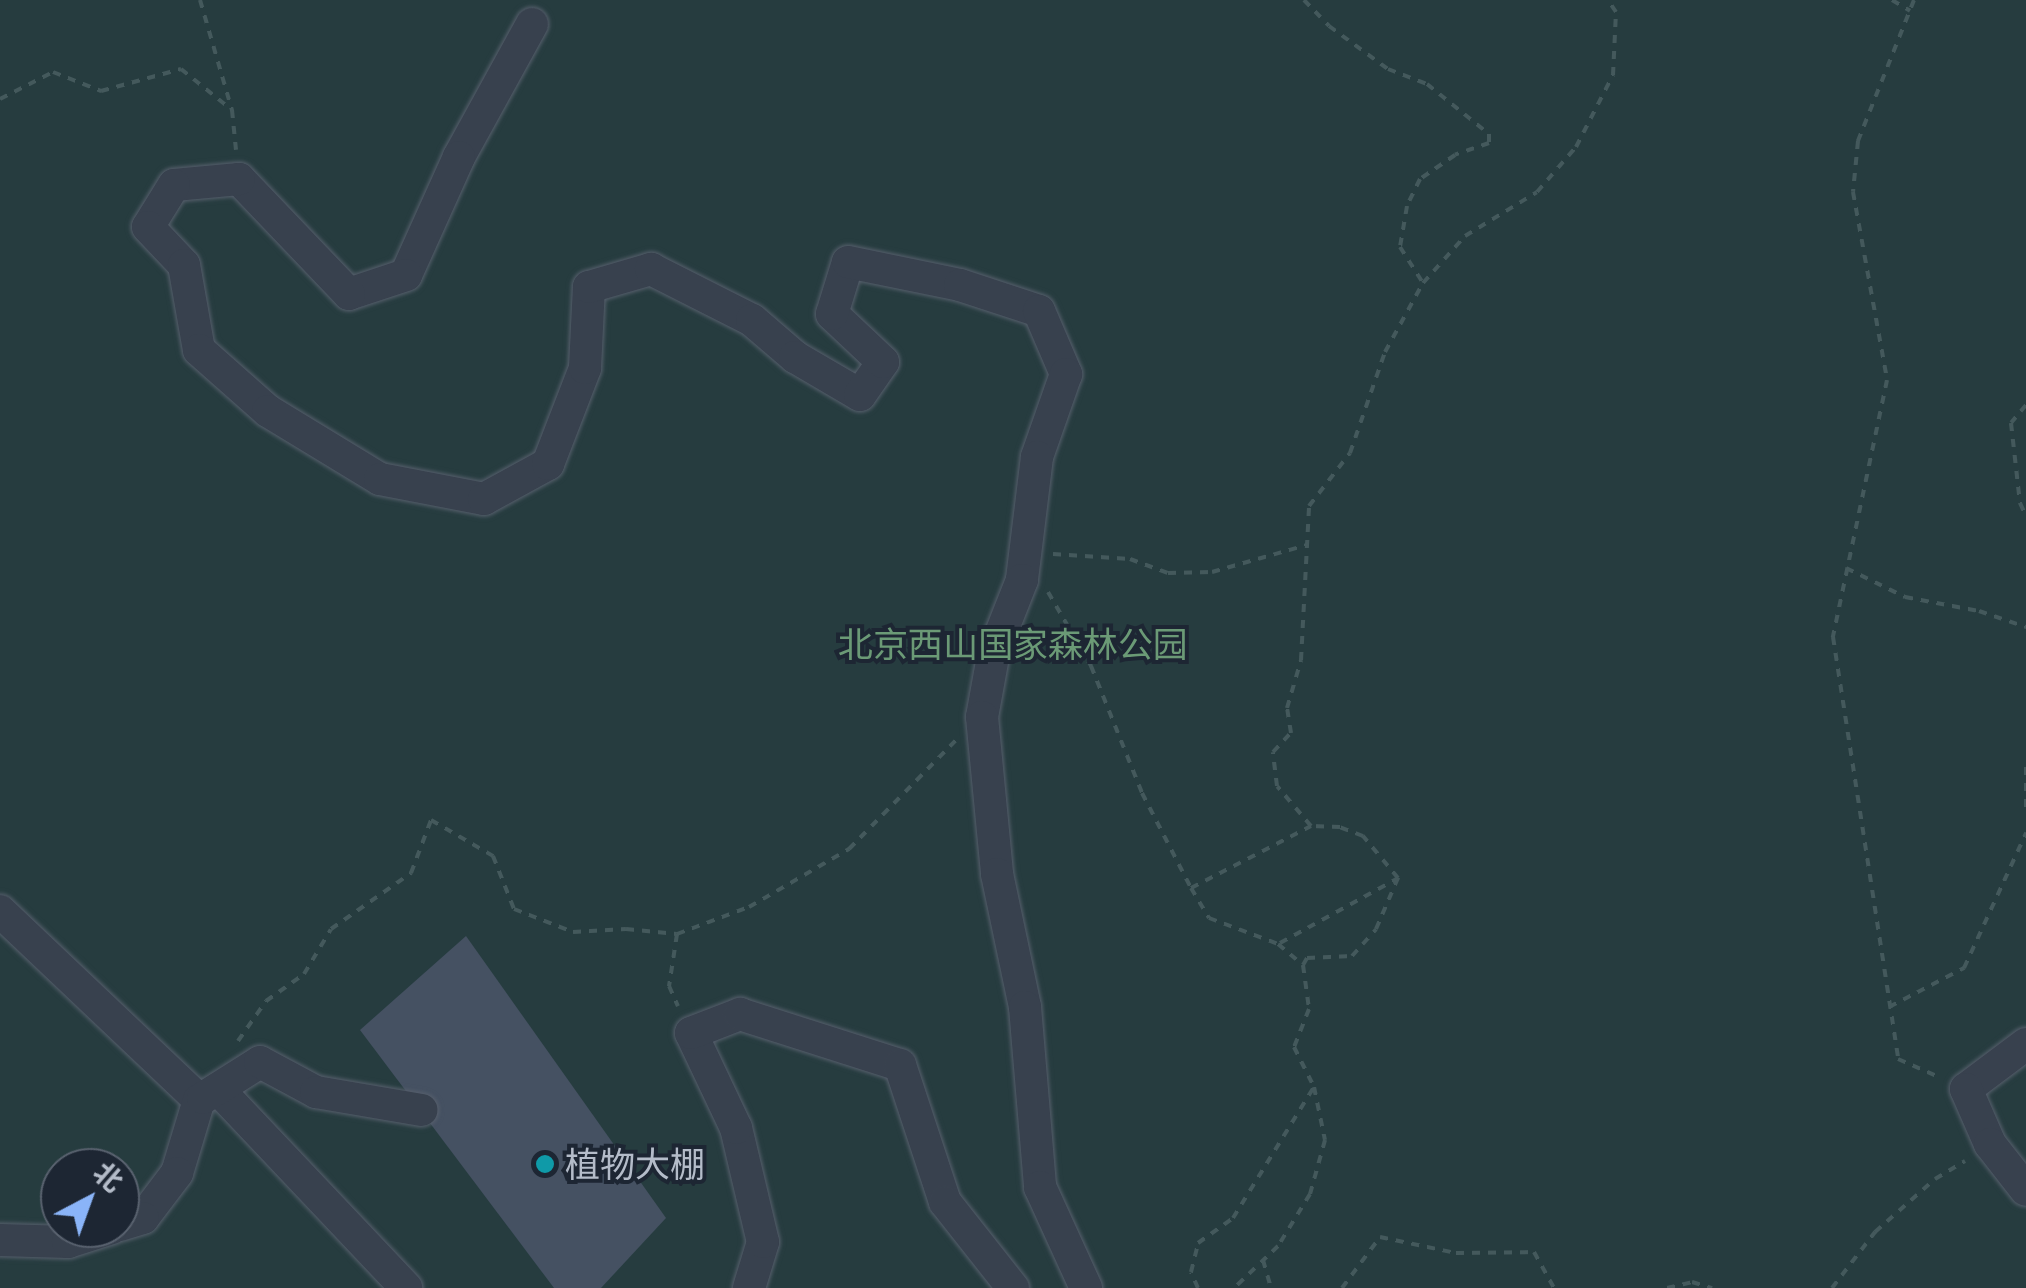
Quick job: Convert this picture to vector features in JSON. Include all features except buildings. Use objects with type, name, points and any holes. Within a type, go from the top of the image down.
[{"type":"lane","points":[[532,24],[459,157],[406,275],[349,294],[239,179],[174,185],[148,227],[184,265],[199,350],[268,411],[380,478],[484,500],[548,464],[584,368],[589,287],[651,269],[752,320],[794,357],[860,395],[883,362],[832,314],[848,262],[960,285],[1039,311],[1066,374],[1038,457],[1023,566],[994,651],[982,716],[996,874],[1026,1007],[1040,1187],[1086,1288]]},
{"type":"lane","points":[[0,911],[220,1088],[406,1288]]},
{"type":"lane","points":[[749,1288],[763,1242],[736,1128],[690,1033],[740,1014],[900,1064],[945,1202],[1013,1288]]},
{"type":"lane","points":[[2026,1044],[1966,1089],[1990,1144],[2026,1190]]},
{"type":"lane","points":[[140,1219],[177,1174],[220,1088],[260,1062],[316,1092],[420,1110]]},
{"type":"lane","points":[[0,1240],[40,1241]]},
{"type":"path","points":[[200,0],[232,110],[239,179]]},
{"type":"path","points":[[1304,0],[1329,26],[1388,69],[1427,84],[1490,134],[1489,143],[1454,155],[1420,179],[1407,206],[1400,246],[1423,282]]},
{"type":"path","points":[[1310,826],[1277,786],[1272,752],[1291,733],[1287,708],[1301,660],[1309,506],[1350,453],[1385,352],[1423,282],[1465,236],[1536,192],[1576,147],[1613,75],[1616,12],[1608,0]]},
{"type":"path","points":[[1892,0],[1910,12]]},
{"type":"path","points":[[1914,0],[1858,141],[1853,192],[1887,380],[1833,637],[1898,1060],[1966,1089]]},
{"type":"path","points":[[0,100],[54,72],[101,91],[181,70],[232,110]]},
{"type":"path","points":[[2026,405],[2011,423],[2020,503],[2026,516]]},
{"type":"path","points":[[1023,566],[1130,558],[1168,572],[1212,572],[1307,546]]},
{"type":"path","points":[[1023,566],[1048,592],[1091,666],[1142,793],[1209,918],[1278,944],[1303,966]]},
{"type":"path","points":[[1846,568],[1906,597],[1979,611],[2026,626]]},
{"type":"path","points":[[220,1088],[237,1038],[266,1000],[304,974],[331,929],[410,873],[431,820],[493,856],[514,909],[573,932],[626,930],[678,934],[749,907],[849,849],[918,774],[982,716]]},
{"type":"path","points":[[2026,768],[2026,814]]},
{"type":"path","points":[[1191,888],[1310,826],[1340,827],[1364,836],[1398,878]]},
{"type":"path","points":[[1889,1006],[1964,968],[2026,833]]},
{"type":"path","points":[[1278,944],[1398,878]]},
{"type":"path","points":[[1234,1288],[1278,1246],[1310,1194],[1326,1140],[1314,1087],[1294,1048],[1310,1010],[1303,966],[1307,958],[1352,956],[1376,929],[1398,878]]},
{"type":"path","points":[[678,934],[669,986],[690,1033]]},
{"type":"path","points":[[1198,1288],[1191,1272],[1198,1243],[1233,1218],[1314,1087]]},
{"type":"path","points":[[1832,1288],[1874,1232],[1935,1180],[1990,1144]]},
{"type":"path","points":[[1342,1288],[1380,1237],[1456,1254],[1534,1252],[1554,1288]]},
{"type":"path","points":[[1263,1260],[1271,1288]]},
{"type":"path","points":[[1667,1288],[1692,1282],[1712,1288]]},
{"type":"green space","name":"北京西山国家森林公园","points":[[0,0],[2026,0],[2026,1288],[0,1288]]},
{"type":"place","name":"植物大棚","points":[[545,1164]]}]
